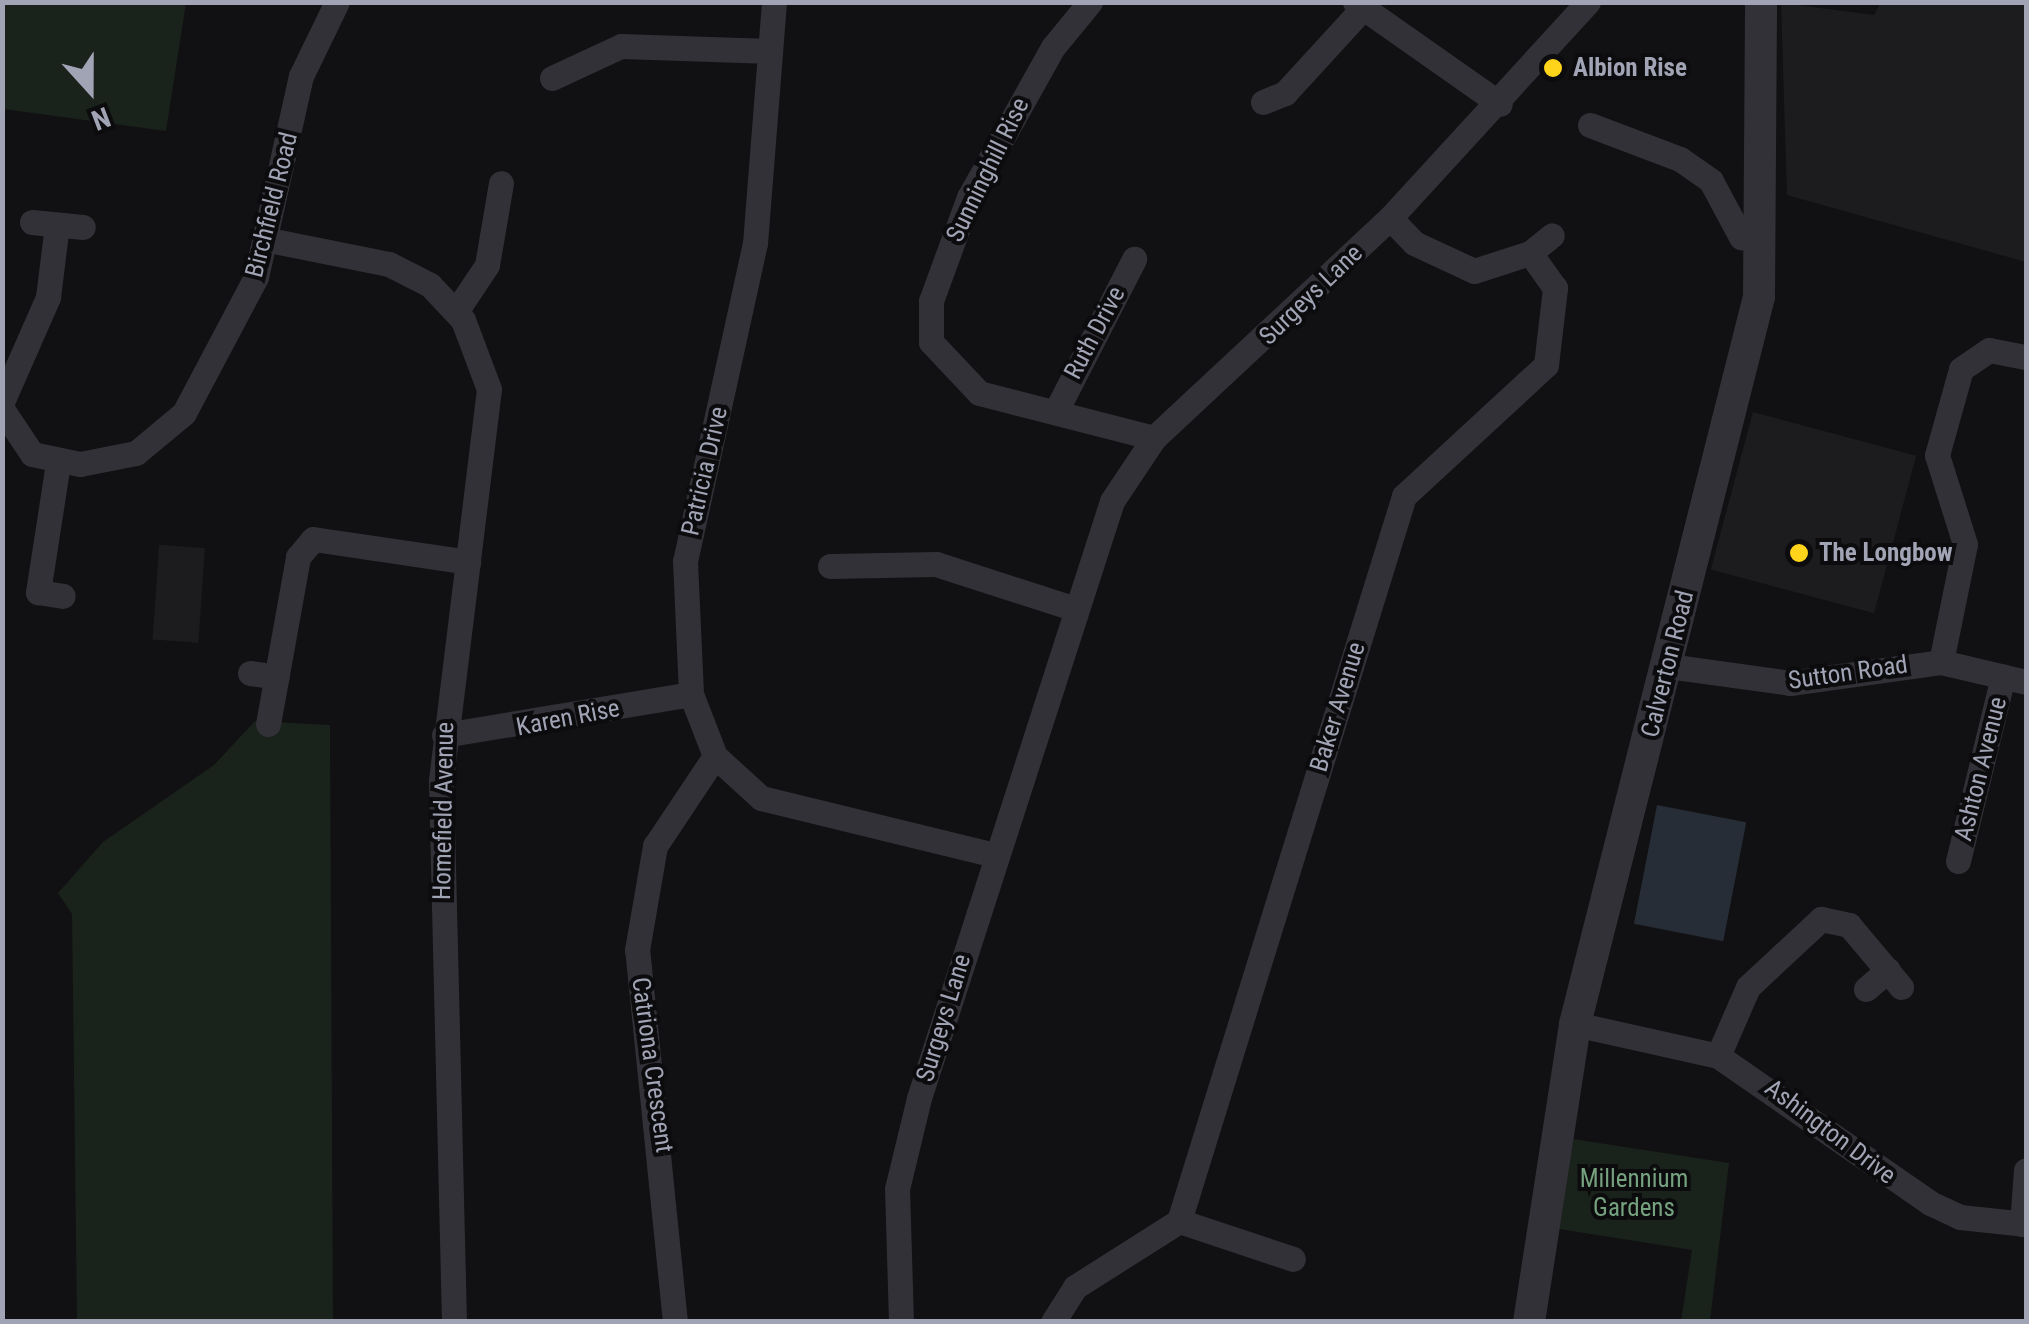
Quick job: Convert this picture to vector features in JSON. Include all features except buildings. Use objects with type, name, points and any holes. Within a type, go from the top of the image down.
[{"type":"street","name":"Birchfield Road","points":[[58,463],[118,460],[160,440],[214,367],[269,240],[301,76],[337,2]]},
{"type":"street","name":"Patricia Drive","points":[[774,2],[742,327],[686,561],[691,694],[715,756],[744,787],[786,809],[994,856]]},
{"type":"street","name":"Sunninghill Rise","points":[[1090,2],[1044,62],[969,197],[928,322],[958,379],[1154,438]]},
{"type":"street","name":"Surgeys Lane","points":[[901,1322],[897,1189],[994,856],[1072,608],[1112,501],[1154,438],[1390,218],[1500,104],[1588,2]]},
{"type":"street","name":"Calverton Road","points":[[1529,1322],[1575,1024],[1759,297],[1761,2]]},
{"type":"street","points":[[1263,102],[1286,92],[1358,6],[1500,104]]},
{"type":"street","points":[[553,79],[621,46],[769,51]]},
{"type":"street","points":[[1590,126],[1680,158],[1711,181],[1740,237],[1762,237]]},
{"type":"street","points":[[269,240],[388,264],[456,310],[487,265],[501,183]]},
{"type":"street","points":[[1390,218],[1414,243],[1474,270],[1530,253],[1552,235]]},
{"type":"street","points":[[45,600],[58,463],[32,454],[4,417],[48,297],[45,224],[84,226]]},
{"type":"street","name":"Baker Avenue","points":[[1179,1220],[1404,496],[1546,365],[1555,288],[1530,253]]},
{"type":"street","name":"Ruth Drive","points":[[1057,409],[1134,259]]},
{"type":"street","name":"Homefield Avenue","points":[[454,1322],[444,735],[492,419],[456,310]]},
{"type":"street","points":[[1941,662],[1965,544],[1937,456],[1968,361],[1996,350],[2026,358]]},
{"type":"street","points":[[268,724],[298,557],[319,534],[468,562]]},
{"type":"street","points":[[830,566],[936,564],[1072,608]]},
{"type":"street","name":"Sutton Road","points":[[1668,666],[1790,684],[1941,662],[2015,679]]},
{"type":"street","points":[[250,673],[278,677]]},
{"type":"street","name":"Ashton Avenue","points":[[1958,861],[2015,679]]},
{"type":"street","name":"Karen Rise","points":[[444,735],[691,694]]},
{"type":"street","name":"Catriona Crescent","points":[[676,1322],[684,1274],[638,950],[655,846],[715,756]]},
{"type":"street","points":[[1718,1056],[1748,986],[1807,925],[1848,925],[1894,978],[1866,989]]},
{"type":"street","name":"Ashington Drive","points":[[1575,1024],[1718,1056],[1930,1203],[1960,1217],[2024,1224]]},
{"type":"street","points":[[2024,1224],[2026,1170]]},
{"type":"street","points":[[1052,1322],[1074,1288],[1179,1220],[1293,1260]]},
{"type":"shaded area","points":[[1781,3],[1874,15],[1880,3],[2026,3],[2026,262],[1787,195]]},
{"type":"shaded area","points":[[1753,412],[1916,456],[1874,613],[1711,569]]},
{"type":"shaded area","points":[[159,545],[205,548],[198,643],[152,640]]},
{"type":"shaded area","points":[[1657,805],[1746,822],[1723,941],[1634,924]]},
{"type":"green space","points":[[3,2],[186,3],[166,131],[3,109]]},
{"type":"green space","points":[[255,721],[330,725],[333,1321],[77,1321],[72,914],[58,893],[103,842],[214,765]]},
{"type":"green space","name":"Millennium Gardens","points":[[1573,1139],[1729,1163],[1710,1321],[1681,1321],[1692,1250],[1559,1229]]},
{"type":"place","name":"Albion Rise","points":[[1553,68]]},
{"type":"place","name":"The Longbow","points":[[1799,553]]}]
